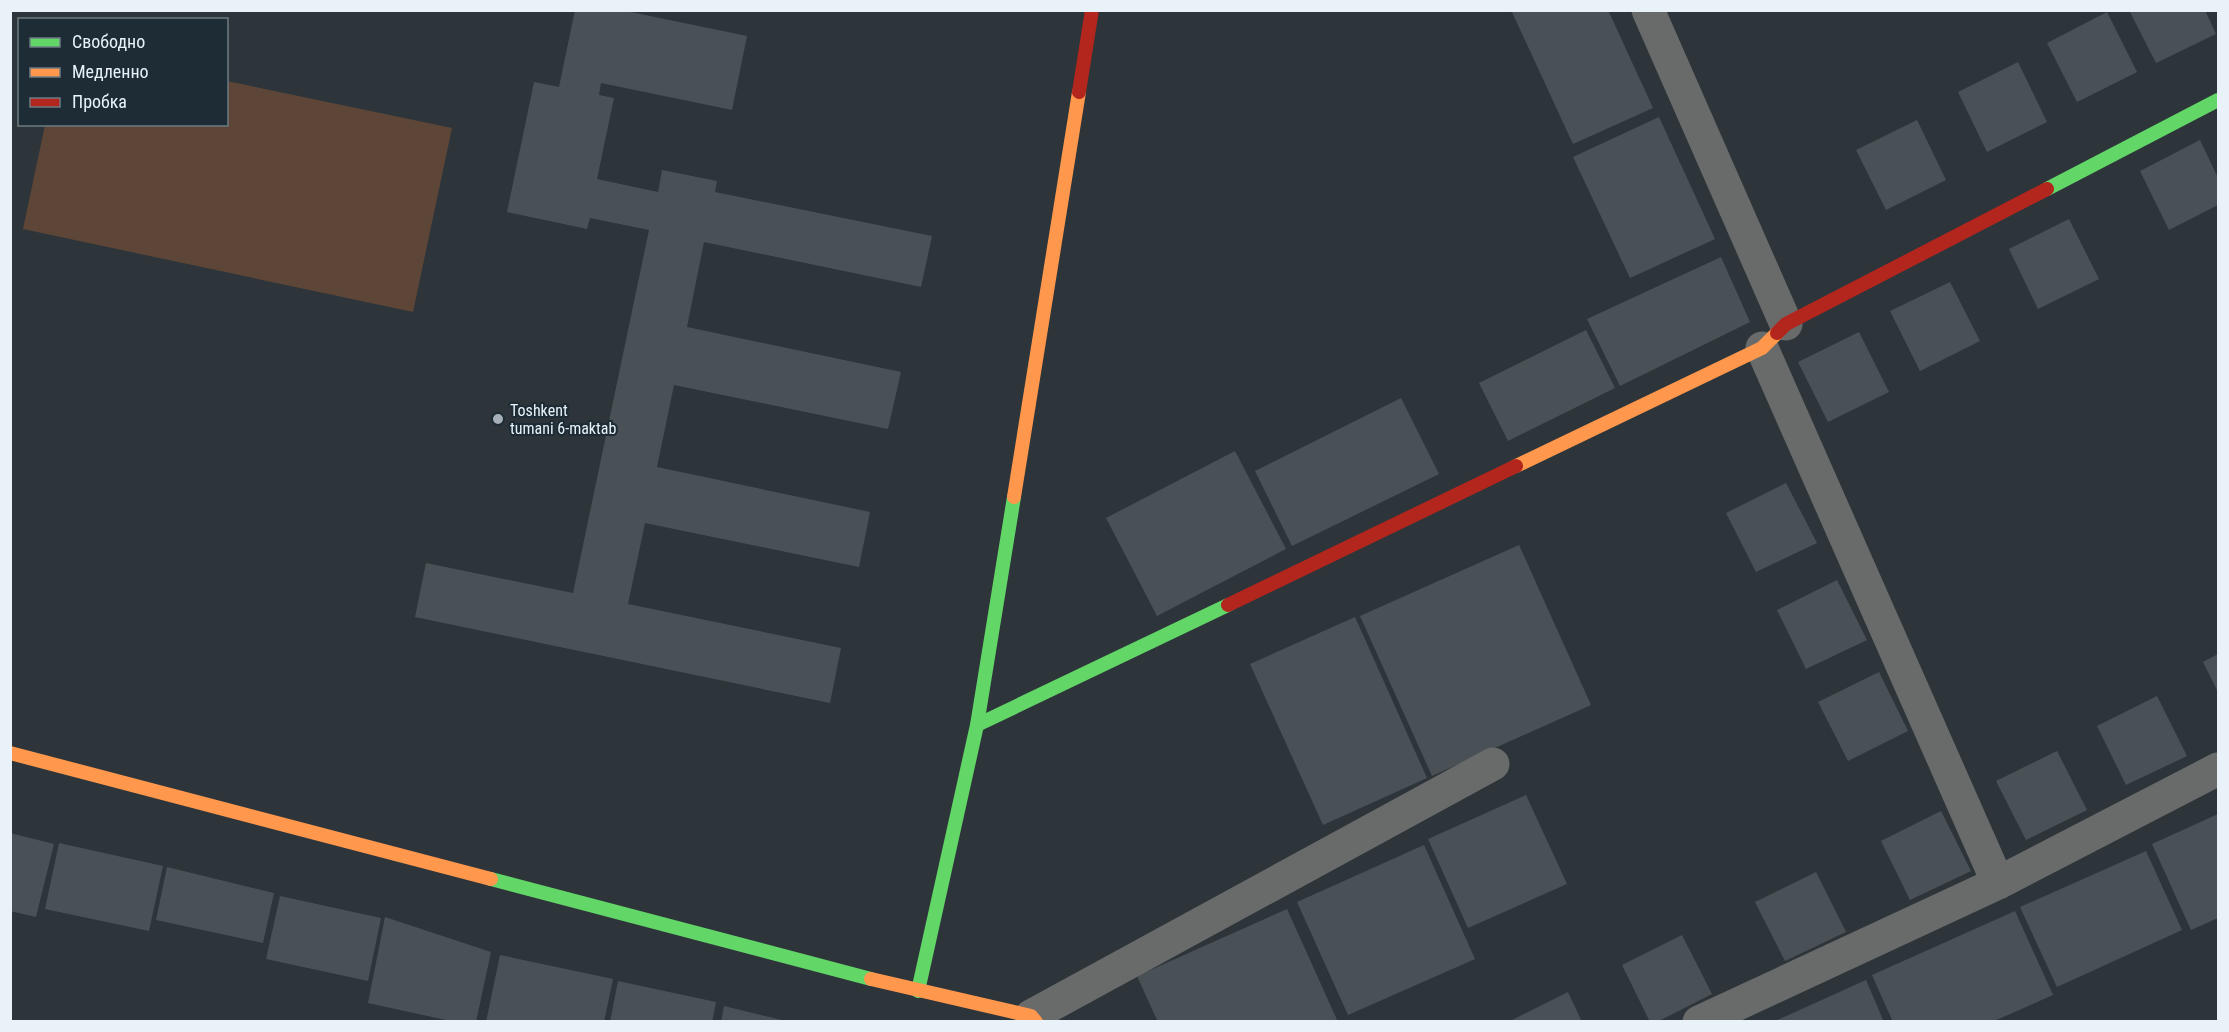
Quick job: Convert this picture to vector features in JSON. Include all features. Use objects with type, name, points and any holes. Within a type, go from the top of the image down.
[{"type":"street","points":[[918,991],[976,725],[1092,10]]},
{"type":"street","points":[[1648,10],[1786,324]]},
{"type":"street","points":[[976,725],[1762,348],[1786,324],[2218,100]]},
{"type":"street","points":[[1762,348],[1998,883]]},
{"type":"street","points":[[10,753],[918,991],[1034,1019],[1493,764]]},
{"type":"street","points":[[1699,1022],[1998,883],[2218,769]]},
{"type":"shaded area","points":[[228,81],[452,128],[413,312],[23,229],[45,126],[228,126]]},
{"type":"building","points":[[575,10],[621,10],[747,36],[732,110],[601,83],[599,95],[614,98],[597,179],[658,192],[662,170],[717,181],[715,192],[932,236],[921,287],[704,242],[687,327],[901,372],[888,429],[674,385],[657,467],[870,512],[859,567],[645,523],[628,604],[841,648],[830,703],[415,617],[426,563],[573,593],[649,230],[590,218],[587,229],[507,212],[534,82],[559,87]]},
{"type":"building","points":[[1511,10],[1608,10],[1653,108],[1573,144]]},
{"type":"building","points":[[2129,10],[2205,10],[2216,34],[2156,63]]},
{"type":"building","points":[[2107,12],[2137,72],[2077,102],[2047,43]]},
{"type":"building","points":[[2018,62],[2047,122],[1987,152],[1958,92]]},
{"type":"building","points":[[1659,117],[1715,239],[1630,278],[1573,157]]},
{"type":"building","points":[[1917,120],[1946,180],[1886,210],[1856,150]]},
{"type":"building","points":[[2200,140],[2218,178],[2218,205],[2169,230],[2140,171]]},
{"type":"building","points":[[2069,219],[2099,279],[2038,309],[2009,249]]},
{"type":"building","points":[[1721,257],[1750,322],[1620,386],[1587,319]]},
{"type":"building","points":[[1950,282],[1980,341],[1920,371],[1890,311]]},
{"type":"building","points":[[1586,330],[1615,388],[1508,441],[1479,383]]},
{"type":"building","points":[[1859,332],[1889,392],[1828,422],[1798,362]]},
{"type":"building","points":[[1401,398],[1439,474],[1292,546],[1255,471]]},
{"type":"building","points":[[1235,451],[1286,549],[1157,616],[1106,518]]},
{"type":"building","points":[[1786,483],[1817,543],[1756,572],[1726,513]]},
{"type":"building","points":[[1519,545],[1591,705],[1432,776],[1360,616]]},
{"type":"building","points":[[1837,580],[1867,640],[1806,669],[1777,610]]},
{"type":"building","points":[[1355,617],[1427,778],[1323,825],[1250,664]]},
{"type":"building","points":[[2218,654],[2218,692],[2203,662]]},
{"type":"building","points":[[1879,672],[1908,731],[1848,761],[1818,702]]},
{"type":"building","points":[[2157,696],[2187,756],[2126,785],[2097,726]]},
{"type":"building","points":[[2057,751],[2087,810],[2026,840],[1996,781]]},
{"type":"building","points":[[1526,795],[1567,884],[1468,928],[1428,839]]},
{"type":"building","points":[[1941,811],[1971,871],[1910,900],[1881,841]]},
{"type":"building","points":[[2218,814],[2218,918],[2191,930],[2152,844]]},
{"type":"building","points":[[10,833],[54,844],[36,917],[10,911]]},
{"type":"building","points":[[59,843],[163,866],[149,931],[45,909]]},
{"type":"building","points":[[1424,845],[1475,959],[1348,1015],[1297,902]]},
{"type":"building","points":[[2146,851],[2182,930],[2057,987],[2020,907]]},
{"type":"building","points":[[167,867],[274,893],[263,943],[156,920]]},
{"type":"building","points":[[1816,872],[1846,932],[1785,961],[1755,902]]},
{"type":"building","points":[[280,896],[381,918],[368,981],[266,959]]},
{"type":"building","points":[[1287,909],[1338,1022],[1158,1022],[1137,976]]},
{"type":"building","points":[[2015,911],[2053,995],[1992,1022],[1893,1022],[1872,975]]},
{"type":"building","points":[[385,917],[491,952],[476,1022],[455,1022],[368,1003]]},
{"type":"building","points":[[1682,935],[1712,994],[1657,1022],[1650,1022],[1622,965]]},
{"type":"building","points":[[500,955],[613,979],[604,1022],[486,1022]]},
{"type":"building","points":[[1866,980],[1884,1022],[1773,1022]]},
{"type":"building","points":[[618,981],[716,1002],[712,1022],[610,1022]]},
{"type":"building","points":[[1568,992],[1582,1022],[1508,1022]]},
{"type":"building","points":[[724,1006],[786,1021],[786,1022],[721,1022]]},
{"type":"traffic: fast","points":[[2047,189],[2218,100]]},
{"type":"traffic: fast","points":[[918,991],[977,725],[1014,497]]},
{"type":"traffic: fast","points":[[977,725],[1228,605]]},
{"type":"traffic: fast","points":[[491,879],[871,979]]},
{"type":"traffic: slow","points":[[1014,497],[1079,92]]},
{"type":"traffic: slow","points":[[1516,466],[1762,348],[1777,333]]},
{"type":"traffic: slow","points":[[10,753],[491,879]]},
{"type":"traffic: slow","points":[[871,979],[1031,1016],[1036,1022]]},
{"type":"traffic: jam","points":[[1079,92],[1092,10]]},
{"type":"traffic: jam","points":[[1777,333],[1786,324],[2047,189]]},
{"type":"traffic: jam","points":[[1228,605],[1516,466]]},
{"type":"place","name":"Toshkent tumani 6-maktab","points":[[498,419]]}]
